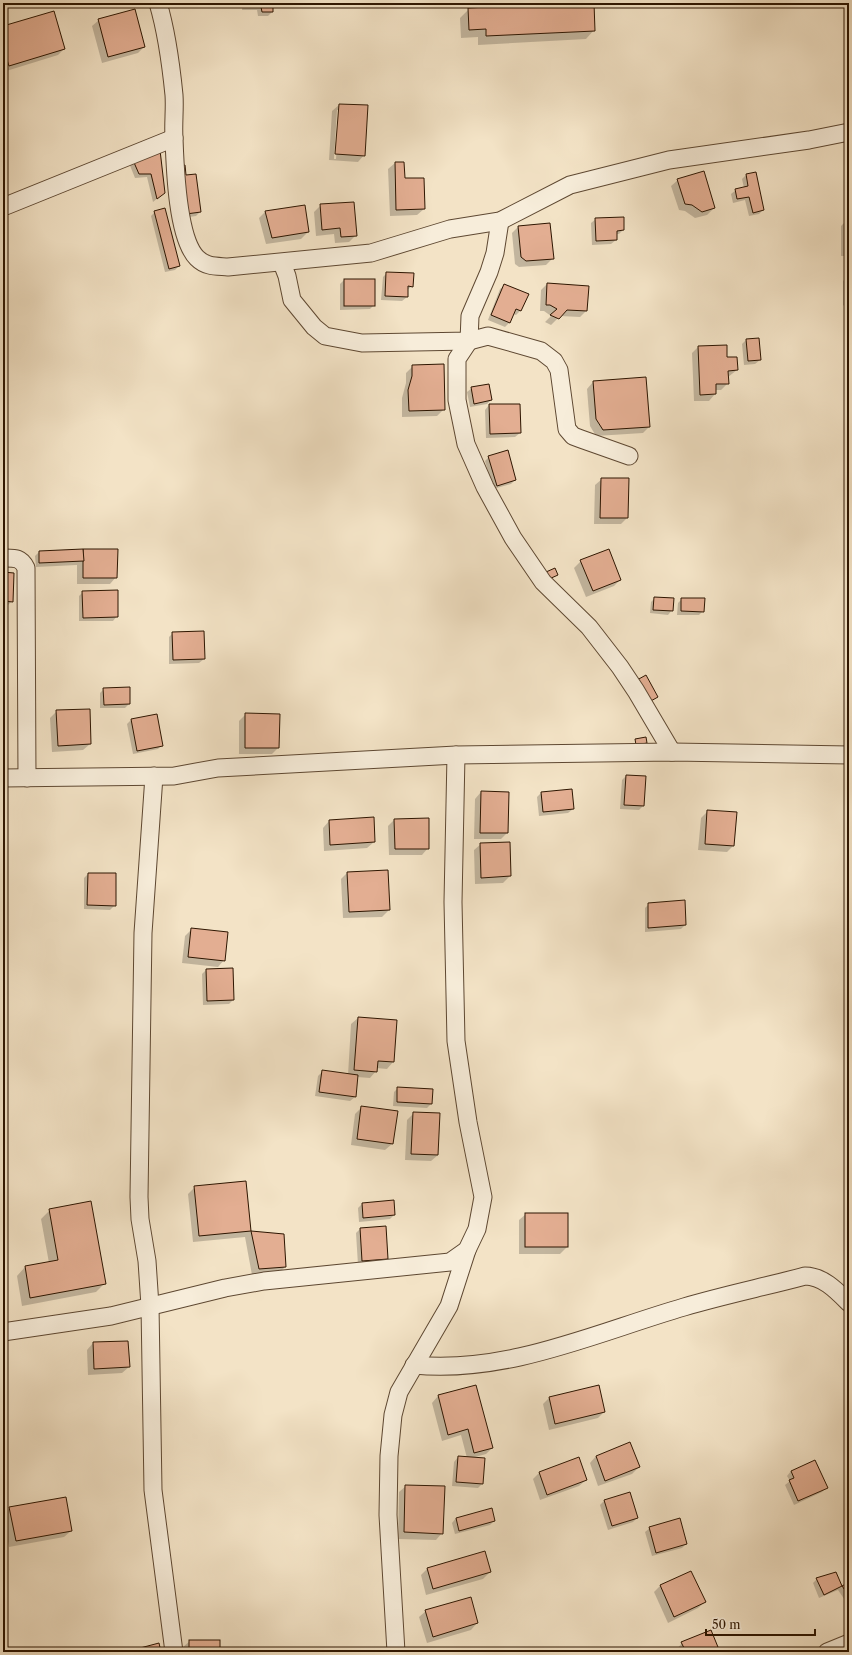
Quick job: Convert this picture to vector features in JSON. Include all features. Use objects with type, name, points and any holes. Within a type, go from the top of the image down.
[{"type":"street","points":[[158,3],[164,24],[174,97],[174,138],[179,206],[186,237],[196,257],[205,265],[228,267],[282,263],[371,253],[450,229],[500,221],[570,185],[669,160],[809,140],[849,132]]},
{"type":"street","points":[[3,206],[174,138]]},
{"type":"street","points":[[500,221],[495,253],[489,272],[470,316],[469,341],[457,360],[457,400],[466,444],[485,487],[513,538],[543,582],[589,627],[615,661],[636,691],[672,752]]},
{"type":"street","points":[[282,263],[287,276],[292,300],[314,327],[325,336],[362,343],[469,341],[488,336],[541,351],[554,361],[559,370],[567,429],[573,436],[629,456]]},
{"type":"street","points":[[3,558],[14,558],[21,560],[26,568],[27,778]]},
{"type":"street","points":[[3,778],[174,776],[218,768],[456,755],[672,752],[849,755]]},
{"type":"street","points":[[396,1652],[389,1551],[389,1456],[393,1415],[399,1392],[449,1306],[467,1250],[477,1229],[483,1197],[468,1122],[456,1041],[453,902],[456,755]]},
{"type":"street","points":[[154,776],[143,932],[139,1166],[140,1219],[147,1261],[150,1306],[153,1490],[174,1652]]},
{"type":"street","points":[[3,1332],[111,1316],[225,1288],[264,1281],[450,1262],[467,1250]]},
{"type":"street","points":[[414,1365],[442,1368],[522,1358],[578,1342],[684,1307],[805,1276],[813,1276],[823,1281],[849,1303]]},
{"type":"street","points":[[827,1652],[849,1643]]},
{"type":"building","points":[[246,3],[273,3],[273,12],[262,12],[261,7],[246,6]]},
{"type":"building","points":[[594,3],[595,31],[486,36],[486,29],[469,30],[468,8]]},
{"type":"building","points":[[135,9],[145,47],[108,57],[98,19]]},
{"type":"building","points":[[54,11],[65,49],[9,66],[3,47],[3,26]]},
{"type":"building","points":[[339,104],[368,105],[365,156],[335,154]]},
{"type":"building","points":[[160,150],[165,193],[157,199],[151,174],[139,174],[132,158]]},
{"type":"building","points":[[395,162],[404,162],[405,178],[424,178],[425,209],[396,210]]},
{"type":"building","points":[[185,165],[186,175],[196,174],[201,212],[186,214],[180,166]]},
{"type":"building","points":[[704,171],[715,208],[702,212],[692,205],[685,204],[677,179]]},
{"type":"building","points":[[756,172],[764,210],[753,213],[749,197],[737,199],[735,189],[748,186],[746,174]]},
{"type":"building","points":[[354,202],[357,236],[341,237],[340,228],[322,230],[320,204]]},
{"type":"building","points":[[305,205],[309,232],[272,238],[265,211]]},
{"type":"building","points":[[165,208],[180,266],[169,269],[154,211]]},
{"type":"building","points":[[624,217],[624,230],[617,231],[617,240],[596,241],[595,218]]},
{"type":"building","points":[[849,217],[849,250],[847,250],[847,219]]},
{"type":"building","points":[[550,223],[554,259],[526,261],[521,257],[518,226]]},
{"type":"building","points":[[386,272],[414,273],[413,287],[408,286],[408,297],[385,296]]},
{"type":"building","points":[[344,279],[375,279],[375,306],[344,306]]},
{"type":"building","points":[[547,283],[589,286],[587,311],[567,310],[559,319],[550,315],[557,309],[550,305],[546,305]]},
{"type":"building","points":[[504,284],[529,294],[521,311],[516,309],[510,323],[491,315]]},
{"type":"building","points":[[759,338],[761,360],[748,361],[746,339]]},
{"type":"building","points":[[727,345],[727,357],[737,357],[738,370],[728,371],[729,384],[716,384],[716,394],[700,395],[698,346]]},
{"type":"building","points":[[444,364],[445,410],[409,411],[408,390],[412,376],[412,365]]},
{"type":"building","points":[[646,377],[650,427],[603,430],[596,419],[593,381]]},
{"type":"building","points":[[489,384],[492,400],[474,404],[471,387]]},
{"type":"building","points":[[489,404],[520,404],[521,433],[490,434]]},
{"type":"building","points":[[508,450],[516,480],[497,486],[488,456]]},
{"type":"building","points":[[601,478],[629,478],[628,518],[600,518]]},
{"type":"building","points":[[83,549],[118,549],[117,578],[83,578]]},
{"type":"building","points":[[83,549],[84,561],[39,563],[39,551]]},
{"type":"building","points":[[609,549],[621,580],[593,591],[580,560]]},
{"type":"building","points":[[555,568],[558,575],[549,579],[546,572]]},
{"type":"building","points":[[3,572],[14,573],[13,602],[3,601]]},
{"type":"building","points":[[118,590],[118,617],[83,618],[82,591]]},
{"type":"building","points":[[654,597],[674,598],[673,611],[653,610]]},
{"type":"building","points":[[681,598],[705,598],[704,612],[681,611]]},
{"type":"building","points":[[204,631],[205,659],[173,660],[172,632]]},
{"type":"building","points":[[646,675],[658,697],[649,702],[637,680]]},
{"type":"building","points":[[130,687],[130,704],[104,705],[103,688]]},
{"type":"building","points":[[90,709],[91,744],[58,746],[56,710]]},
{"type":"building","points":[[245,713],[280,714],[279,748],[245,748]]},
{"type":"building","points":[[157,714],[163,746],[137,751],[131,719]]},
{"type":"building","points":[[646,737],[647,743],[636,745],[635,739]]},
{"type":"building","points":[[626,775],[646,776],[644,806],[624,805]]},
{"type":"building","points":[[572,789],[574,809],[543,812],[541,792]]},
{"type":"building","points":[[481,791],[509,792],[508,833],[480,833]]},
{"type":"building","points":[[707,810],[737,812],[734,846],[705,844]]},
{"type":"building","points":[[374,817],[375,842],[330,845],[329,820]]},
{"type":"building","points":[[429,818],[429,849],[395,849],[394,819]]},
{"type":"building","points":[[510,842],[511,876],[481,878],[480,843]]},
{"type":"building","points":[[388,870],[390,910],[349,912],[347,872]]},
{"type":"building","points":[[88,873],[116,873],[116,906],[87,905]]},
{"type":"building","points":[[685,900],[686,925],[648,928],[648,903]]},
{"type":"building","points":[[191,928],[228,932],[225,961],[188,957]]},
{"type":"building","points":[[233,968],[234,1000],[207,1001],[206,969]]},
{"type":"building","points":[[358,1017],[397,1020],[394,1062],[378,1061],[377,1072],[354,1070]]},
{"type":"building","points":[[322,1070],[358,1075],[356,1097],[319,1092]]},
{"type":"building","points":[[397,1087],[433,1089],[432,1104],[397,1102]]},
{"type":"building","points":[[361,1106],[398,1111],[393,1144],[357,1139]]},
{"type":"building","points":[[413,1112],[440,1113],[438,1155],[411,1154]]},
{"type":"building","points":[[246,1181],[251,1231],[199,1236],[194,1186]]},
{"type":"building","points":[[394,1200],[395,1215],[363,1218],[362,1203]]},
{"type":"building","points":[[91,1201],[106,1284],[30,1298],[25,1266],[58,1260],[49,1209]]},
{"type":"building","points":[[525,1213],[568,1213],[568,1247],[525,1247]]},
{"type":"building","points":[[386,1226],[388,1259],[362,1261],[360,1228]]},
{"type":"building","points":[[251,1231],[284,1234],[286,1267],[259,1269]]},
{"type":"building","points":[[128,1341],[130,1367],[94,1369],[93,1342]]},
{"type":"building","points":[[476,1385],[493,1448],[474,1453],[468,1429],[448,1435],[438,1395]]},
{"type":"building","points":[[599,1385],[605,1412],[555,1424],[549,1397]]},
{"type":"building","points":[[630,1442],[640,1467],[605,1481],[596,1456]]},
{"type":"building","points":[[458,1456],[485,1458],[483,1484],[456,1482]]},
{"type":"building","points":[[579,1457],[587,1480],[547,1495],[539,1472]]},
{"type":"building","points":[[815,1460],[828,1488],[798,1501],[789,1480],[794,1478],[791,1471]]},
{"type":"building","points":[[405,1485],[445,1486],[443,1534],[404,1532]]},
{"type":"building","points":[[630,1492],[638,1518],[612,1526],[604,1500]]},
{"type":"building","points":[[66,1497],[72,1531],[16,1541],[9,1507]]},
{"type":"building","points":[[492,1508],[495,1521],[459,1531],[456,1518]]},
{"type":"building","points":[[680,1518],[687,1544],[656,1553],[649,1527]]},
{"type":"building","points":[[485,1551],[491,1572],[433,1589],[427,1568]]},
{"type":"building","points":[[691,1571],[706,1602],[674,1617],[660,1585]]},
{"type":"building","points":[[836,1572],[842,1586],[824,1595],[816,1578]]},
{"type":"building","points":[[849,1582],[849,1596],[842,1586]]},
{"type":"building","points":[[471,1597],[478,1623],[433,1637],[425,1610]]},
{"type":"building","points":[[711,1630],[720,1652],[686,1652],[681,1642]]},
{"type":"building","points":[[189,1640],[220,1640],[220,1652],[189,1652]]},
{"type":"building","points":[[159,1643],[161,1652],[125,1652]]}]
